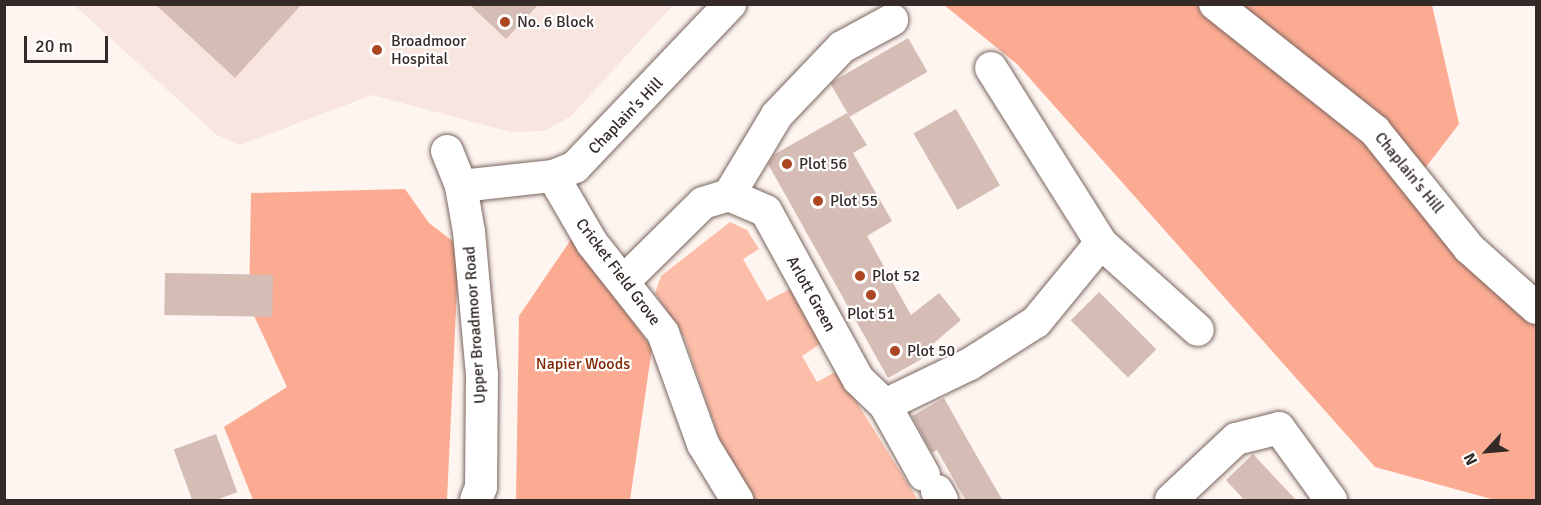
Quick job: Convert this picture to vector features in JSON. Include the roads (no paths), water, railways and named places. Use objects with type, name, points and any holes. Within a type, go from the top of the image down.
[{"type":"street","name":"Chaplain's Hill","points":[[461,186],[553,176],[575,167],[598,147],[730,4]]},
{"type":"street","name":"Chaplain's Hill","points":[[1215,4],[1376,131],[1469,248],[1536,308]]},
{"type":"street","points":[[626,279],[703,203],[729,195],[785,107],[842,47],[892,20]]},
{"type":"street","points":[[991,68],[1101,243],[1198,330]]},
{"type":"street","name":"Upper Broadmoor Road","points":[[447,151],[461,186],[482,375],[481,487],[476,501]]},
{"type":"street","name":"Cricket Field Grove","points":[[553,176],[592,243],[626,279],[663,333],[703,444],[737,501]]},
{"type":"street","name":"Arlott Green","points":[[729,195],[766,211],[858,379],[885,405],[934,489]]},
{"type":"street","points":[[885,405],[970,364],[1036,322],[1101,243]]},
{"type":"street","points":[[1172,501],[1236,439],[1279,428],[1331,501]]},
{"type":"place","name":"No. 6 Block","points":[[505,22]]},
{"type":"place","name":"Broadmoor Hospital","points":[[377,50]]},
{"type":"place","name":"Plot 56","points":[[787,164]]},
{"type":"place","name":"Plot 55","points":[[818,201]]},
{"type":"place","name":"Plot 52","points":[[860,276]]},
{"type":"place","name":"Plot 51","points":[[871,295]]},
{"type":"place","name":"Plot 50","points":[[895,351]]},
{"type":"park label","name":"Napier Woods","points":[[583,364]]}]
